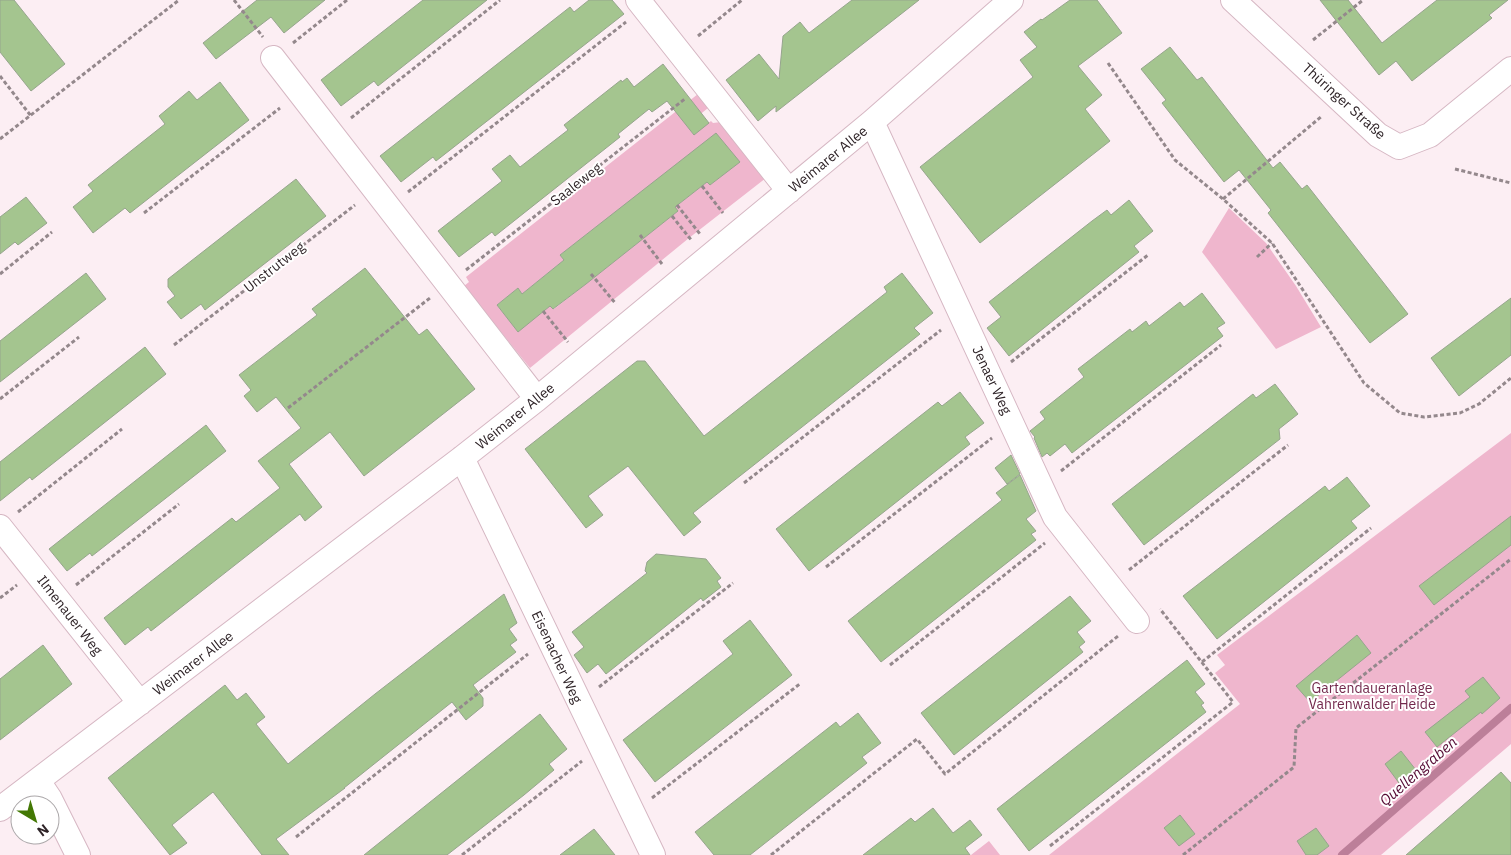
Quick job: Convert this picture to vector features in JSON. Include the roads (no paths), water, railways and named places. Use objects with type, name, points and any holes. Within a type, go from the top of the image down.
[{"type":"street","name":"Weimarer Allee","points":[[0,809],[537,399],[872,122],[1011,0]]},
{"type":"street","name":"Thüringer Straße","points":[[1233,0],[1378,134],[1399,147],[1430,135],[1511,69]]},
{"type":"street","points":[[641,4],[788,191]]},
{"type":"street","points":[[273,58],[537,399]]},
{"type":"street","name":"Jenaer Weg","points":[[872,122],[1055,517],[1137,622]]},
{"type":"street","name":"Eisenacher Weg","points":[[462,458],[653,855]]},
{"type":"street","name":"Ilmenauer Weg","points":[[8,521],[58,600],[140,703]]},
{"type":"street","points":[[38,781],[50,799],[78,855]]},
{"type":"waterway","name":"Quellengraben","points":[[1342,855],[1511,708]]},
{"type":"park label","name":"Gartendaueranlage Vahrenwalder Heide","points":[[1372,696]]}]
